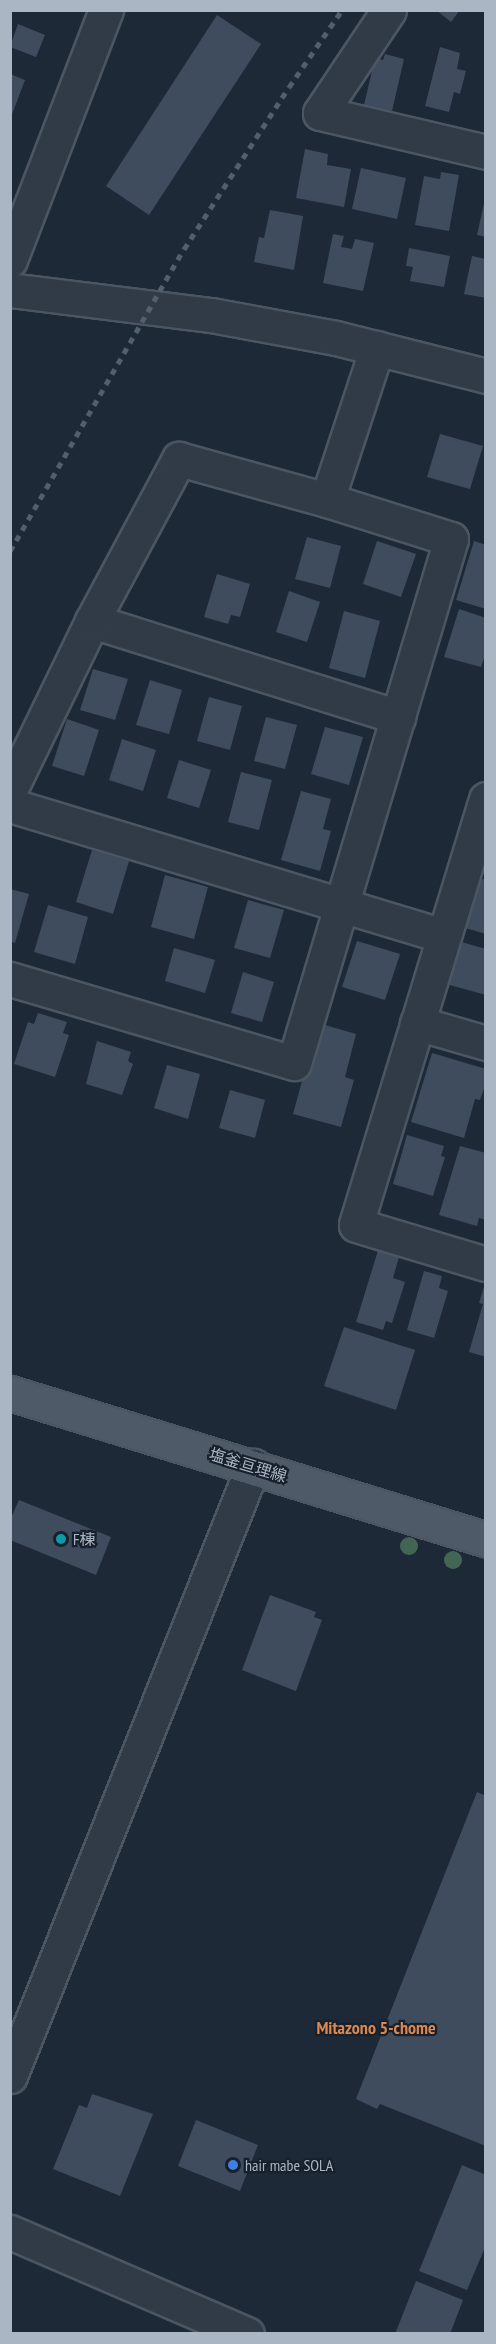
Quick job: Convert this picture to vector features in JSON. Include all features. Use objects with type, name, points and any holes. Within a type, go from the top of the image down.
[{"type":"main road","name":"塩釜亘理線","points":[[10,1393],[486,1539]]},
{"type":"street","points":[[10,260],[106,10]]},
{"type":"street","points":[[389,10],[320,113],[486,152]]},
{"type":"street","points":[[10,290],[211,315],[377,348],[486,376]]},
{"type":"street","points":[[327,500],[377,348]]},
{"type":"street","points":[[10,790],[92,621],[179,459],[327,500],[451,539],[294,1064],[10,979]]},
{"type":"street","points":[[92,621],[398,717]]},
{"type":"street","points":[[486,799],[356,1225],[486,1264]]},
{"type":"street","points":[[10,805],[444,936]]},
{"type":"street","points":[[417,1023],[486,1043]]},
{"type":"street","points":[[10,2076],[253,1466]]},
{"type":"street","points":[[10,2232],[247,2334]]},
{"type":"building","points":[[436,10],[460,10],[451,22]]},
{"type":"building","points":[[217,15],[261,44],[149,215],[106,186]]},
{"type":"building","points":[[18,24],[45,35],[36,57],[10,47]]},
{"type":"building","points":[[440,47],[460,53],[457,69],[466,71],[460,94],[454,92],[449,112],[425,106]]},
{"type":"building","points":[[385,54],[404,59],[392,111],[364,105],[375,58],[383,60]]},
{"type":"building","points":[[10,74],[25,80],[11,117],[10,117]]},
{"type":"building","points":[[305,149],[328,154],[327,165],[351,169],[344,207],[296,198]]},
{"type":"building","points":[[361,168],[406,178],[397,219],[352,209]]},
{"type":"building","points":[[441,172],[459,175],[449,231],[415,225],[424,176],[440,179]]},
{"type":"building","points":[[486,199],[486,237],[477,235]]},
{"type":"building","points":[[270,210],[303,216],[294,270],[254,262],[259,237],[264,238]]},
{"type":"building","points":[[333,234],[344,236],[341,247],[352,249],[355,239],[374,243],[363,291],[323,283]]},
{"type":"building","points":[[409,248],[450,256],[444,287],[410,281],[413,267],[406,266]]},
{"type":"building","points":[[472,256],[486,259],[486,298],[464,294]]},
{"type":"building","points":[[440,434],[483,446],[470,489],[427,477]]},
{"type":"building","points":[[307,537],[341,546],[330,588],[295,579]]},
{"type":"building","points":[[377,541],[416,554],[401,597],[363,584]]},
{"type":"building","points":[[474,541],[486,545],[486,609],[456,600]]},
{"type":"building","points":[[217,574],[250,584],[240,617],[231,615],[228,624],[204,617]]},
{"type":"building","points":[[289,591],[320,602],[307,642],[276,632]]},
{"type":"building","points":[[459,609],[486,618],[486,652],[481,667],[444,657]]},
{"type":"building","points":[[344,611],[380,621],[365,678],[329,668]]},
{"type":"building","points":[[93,669],[128,679],[115,720],[80,710]]},
{"type":"building","points":[[150,680],[182,690],[169,734],[136,725]]},
{"type":"building","points":[[209,697],[242,706],[230,750],[197,741]]},
{"type":"building","points":[[266,717],[297,725],[285,769],[254,761]]},
{"type":"building","points":[[67,719],[99,730],[84,776],[52,766]]},
{"type":"building","points":[[325,727],[363,737],[349,785],[311,774]]},
{"type":"building","points":[[122,739],[156,750],[143,791],[109,780]]},
{"type":"building","points":[[179,760],[211,770],[199,808],[167,798]]},
{"type":"building","points":[[241,772],[272,780],[259,830],[228,822]]},
{"type":"building","points":[[301,791],[331,799],[323,829],[331,831],[320,871],[281,860]]},
{"type":"building","points":[[92,850],[129,861],[113,914],[76,902]]},
{"type":"building","points":[[165,875],[208,887],[194,939],[151,927]]},
{"type":"building","points":[[479,878],[486,880],[486,934],[465,928]]},
{"type":"building","points":[[10,889],[29,894],[15,943],[10,941]]},
{"type":"building","points":[[248,900],[284,910],[270,958],[234,948]]},
{"type":"building","points":[[48,905],[88,917],[75,964],[34,952]]},
{"type":"building","points":[[357,941],[400,954],[385,1000],[342,987]]},
{"type":"building","points":[[458,941],[486,949],[486,995],[446,984]]},
{"type":"building","points":[[174,948],[215,960],[205,993],[165,981]]},
{"type":"building","points":[[243,972],[274,982],[262,1022],[231,1013]]},
{"type":"building","points":[[38,1013],[67,1022],[63,1033],[69,1035],[55,1077],[14,1064],[28,1022],[34,1024]]},
{"type":"building","points":[[318,1023],[356,1034],[345,1077],[354,1080],[341,1127],[293,1114]]},
{"type":"building","points":[[97,1041],[131,1052],[128,1061],[133,1064],[122,1095],[86,1084]]},
{"type":"building","points":[[432,1053],[486,1069],[486,1083],[480,1100],[475,1099],[464,1138],[411,1122]]},
{"type":"building","points":[[167,1065],[200,1074],[188,1119],[154,1108]]},
{"type":"building","points":[[230,1090],[265,1100],[255,1138],[219,1128]]},
{"type":"building","points":[[407,1135],[444,1146],[441,1156],[445,1157],[433,1196],[393,1184]]},
{"type":"building","points":[[460,1146],[486,1153],[486,1220],[479,1218],[477,1226],[439,1215]]},
{"type":"building","points":[[380,1244],[401,1250],[393,1278],[405,1282],[392,1323],[386,1321],[383,1330],[356,1322]]},
{"type":"building","points":[[424,1271],[442,1276],[439,1288],[448,1291],[434,1338],[407,1330]]},
{"type":"building","points":[[485,1283],[486,1357],[469,1352],[483,1304],[479,1303]]},
{"type":"building","points":[[344,1327],[415,1350],[396,1410],[324,1386]]},
{"type":"building","name":"F棟","points":[[19,1500],[111,1537],[96,1575],[10,1540],[10,1520]]},
{"type":"building","points":[[270,1595],[316,1612],[314,1617],[322,1620],[296,1691],[242,1670]]},
{"type":"building","points":[[477,1792],[486,1796],[486,2146],[380,2104],[377,2109],[356,2099]]},
{"type":"building","points":[[92,2094],[153,2114],[120,2196],[53,2169],[79,2105],[87,2108]]},
{"type":"building","points":[[196,2120],[258,2145],[240,2191],[178,2166]]},
{"type":"building","points":[[462,2165],[486,2175],[486,2245],[467,2290],[419,2271]]},
{"type":"building","points":[[416,2281],[463,2300],[450,2334],[395,2334]]},
{"type":"railway","points":[[10,551],[184,249],[342,10]]},
{"type":"place","name":"F棟","points":[[61,1539]]},
{"type":"place","name":"hair mabe SOLA","points":[[233,2165]]},
{"type":"district","name":"Mitazono 5-chome","points":[[376,2028]]}]
